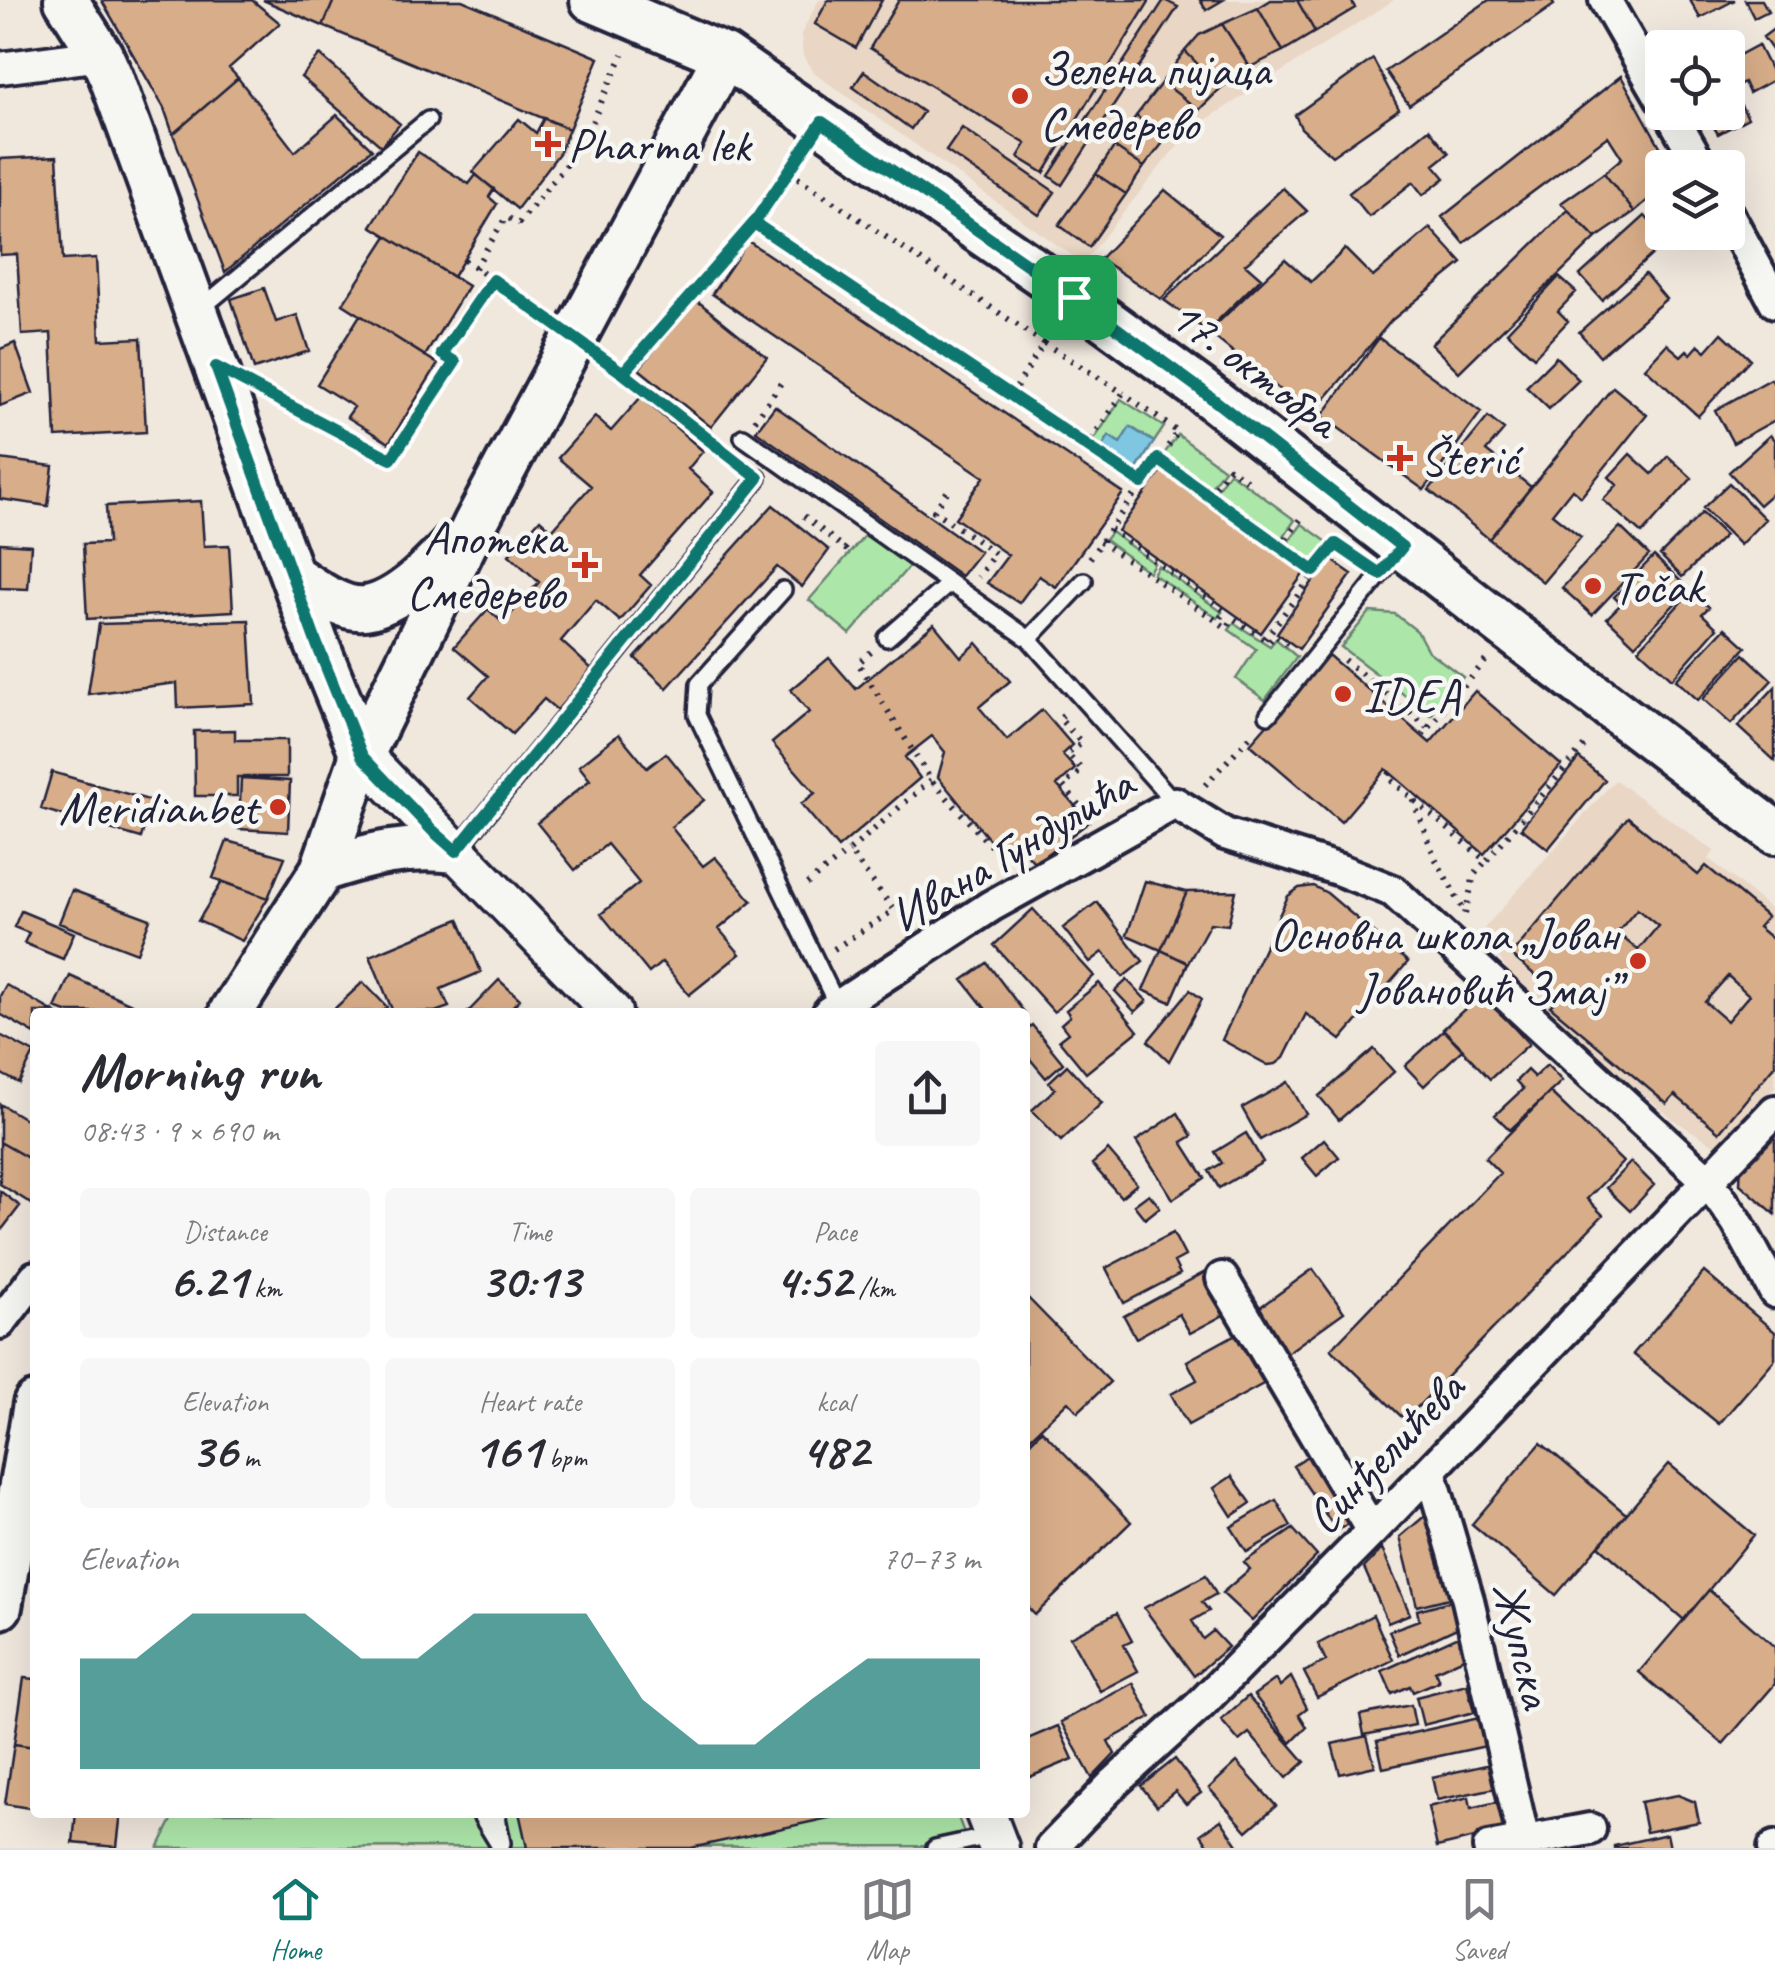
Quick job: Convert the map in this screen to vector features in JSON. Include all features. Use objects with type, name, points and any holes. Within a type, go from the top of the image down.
[{"type":"main road","points":[[66,0],[101,55],[316,642],[362,756]]},
{"type":"main road","name":"17. октобра","points":[[592,0],[725,56],[822,122],[1200,389],[1391,561],[1511,632],[1775,832]]},
{"type":"main road","points":[[234,1008],[322,870],[362,756],[475,524],[725,56]]},
{"type":"main road","points":[[294,578],[345,605],[365,608],[404,591],[475,524]]},
{"type":"main road","points":[[322,870],[390,850],[422,846],[456,851]]},
{"type":"main road","points":[[0,1607],[26,1493],[30,1453]]},
{"type":"street","points":[[1605,0],[1645,69]]},
{"type":"street","points":[[0,68],[101,55]]},
{"type":"street","points":[[1745,246],[1775,302]]},
{"type":"street","points":[[362,756],[608,1008]]},
{"type":"street","name":"Ивана Гундулића","points":[[841,1005],[991,906],[1176,803],[1225,834],[1340,870],[1393,892],[1707,1180],[1738,1222],[1775,1292]]},
{"type":"street","name":"Синђелићева","points":[[1052,1848],[1114,1783],[1200,1706],[1775,1111]]},
{"type":"street","points":[[1222,1278],[1372,1530]]},
{"type":"street","points":[[0,1323],[30,1284]]},
{"type":"street","name":"Жупска","points":[[1430,1470],[1468,1600],[1524,1841]]},
{"type":"street","points":[[1488,1848],[1590,1829]]},
{"type":"lane","points":[[196,313],[428,120]]},
{"type":"lane","points":[[743,437],[1029,639],[1176,803]]},
{"type":"lane","points":[[456,851],[758,478]]},
{"type":"lane","points":[[1268,715],[1391,561]]},
{"type":"lane","points":[[1029,639],[1084,581]]},
{"type":"lane","points":[[888,638],[950,583]]},
{"type":"lane","points":[[783,590],[698,684],[697,715],[841,1005]]},
{"type":"lane","points":[[483,1818],[502,1848]]},
{"type":"lane","points":[[497,1818],[502,1848]]},
{"type":"lane","points":[[936,1848],[993,1832]]},
{"type":"path","points":[[476,268],[506,217],[519,223],[581,147],[639,19]]},
{"type":"path","points":[[623,373],[754,223],[822,122]]},
{"type":"path","points":[[789,172],[1178,432],[1100,541],[1227,628],[1233,618],[1270,642],[1275,635],[1310,662]]},
{"type":"path","points":[[754,223],[1142,483]]},
{"type":"path","points":[[464,260],[575,336],[845,549]]},
{"type":"path","points":[[216,367],[391,459],[455,362],[442,354],[493,280]]},
{"type":"path","points":[[1011,396],[1044,343]]},
{"type":"path","points":[[758,414],[781,383]]},
{"type":"path","points":[[1086,447],[1122,393]]},
{"type":"path","points":[[1158,459],[1314,571]]},
{"type":"path","points":[[1209,495],[1229,468],[1258,488]]},
{"type":"path","points":[[947,492],[934,511],[994,554],[981,573]]},
{"type":"path","points":[[1287,509],[1313,527]]},
{"type":"path","points":[[1280,547],[1301,519]]},
{"type":"path","points":[[1110,529],[1225,612],[1218,622]]},
{"type":"path","points":[[1324,535],[1336,544],[1391,561]]},
{"type":"path","points":[[1264,639],[1336,544]]},
{"type":"path","points":[[1150,574],[1158,563]]},
{"type":"path","points":[[1340,656],[1426,732],[1511,632]]},
{"type":"path","points":[[866,674],[931,780],[999,855],[1013,844],[1034,866]]},
{"type":"path","points":[[1465,912],[1474,876],[1614,711]]},
{"type":"path","points":[[1059,718],[1082,742],[1068,754],[1082,770],[1064,786],[1093,822]]},
{"type":"path","points":[[1206,784],[1232,759]]},
{"type":"path","points":[[1390,774],[1387,777],[1486,861]]},
{"type":"path","points":[[786,900],[931,780]]},
{"type":"path","points":[[1413,799],[1435,858],[1465,912],[1475,966]]},
{"type":"path","points":[[841,1005],[830,952],[894,910],[849,851]]},
{"type":"shaded area","points":[[819,0],[1394,0],[1201,123],[1171,153],[1083,263],[814,73],[803,56],[801,34]]},
{"type":"shaded area","name":"Основна школа „Јован Јовановић Змај”","points":[[1615,780],[1714,851],[1709,859],[1775,913],[1775,1087],[1716,1146],[1674,1120],[1521,991],[1482,931]]},
{"type":"green space","points":[[1121,399],[1164,427],[1154,442],[1131,427],[1120,443],[1109,436],[1100,450],[1091,444]]},
{"type":"green space","points":[[1178,435],[1224,469],[1207,492],[1161,458]]},
{"type":"green space","points":[[1229,472],[1295,520],[1279,543],[1213,495]]},
{"type":"green space","points":[[1302,524],[1330,544],[1314,567],[1285,547]]},
{"type":"green space","points":[[868,532],[912,563],[850,634],[809,600]]},
{"type":"green space","points":[[1111,532],[1154,563],[1149,572],[1105,540]]},
{"type":"green space","points":[[1158,566],[1222,612],[1217,618],[1153,574]]},
{"type":"green space","points":[[1370,612],[1395,614],[1417,631],[1428,651],[1463,677],[1431,715],[1341,647]]},
{"type":"green space","points":[[1234,623],[1270,646],[1276,639],[1297,657],[1265,700],[1236,679],[1256,649],[1229,630]]},
{"type":"green space","points":[[173,1818],[958,1818],[969,1846],[158,1848]]},
{"type":"water","points":[[1130,427],[1154,442],[1135,472],[1100,450],[1109,436],[1120,443]]},
{"type":"building","points":[[252,0],[280,23],[229,68],[238,78],[173,134],[164,108],[102,1]]},
{"type":"building","points":[[263,0],[334,0],[323,26]]},
{"type":"building","points":[[334,0],[462,0],[599,58],[569,129],[323,26]]},
{"type":"building","points":[[828,0],[882,0],[856,48],[815,24]]},
{"type":"building","name":"Зелена пијаца Смедерево","points":[[899,0],[1150,0],[1044,173],[1018,157],[1026,144],[870,48]]},
{"type":"building","points":[[1164,0],[1178,7],[1062,185],[1049,176]]},
{"type":"building","points":[[1200,0],[1223,0],[1206,10]]},
{"type":"building","points":[[1271,0],[1297,0],[1315,32],[1283,51],[1258,8]]},
{"type":"building","points":[[1297,0],[1351,0],[1355,8],[1315,32]]},
{"type":"building","points":[[1489,0],[1551,0],[1554,5],[1409,105],[1386,71]]},
{"type":"building","points":[[1690,0],[1735,0],[1700,18]]},
{"type":"building","points":[[1745,0],[1762,0],[1768,11],[1754,18]]},
{"type":"building","points":[[1258,8],[1283,51],[1250,67],[1222,24]]},
{"type":"building","points":[[1222,24],[1250,67],[1221,88],[1185,51],[1199,35]]},
{"type":"building","points":[[1775,28],[1775,54],[1763,37]]},
{"type":"building","points":[[1758,45],[1775,79],[1749,93],[1745,84],[1745,52]]},
{"type":"building","points":[[1185,51],[1221,88],[1199,110],[1162,82]]},
{"type":"building","points":[[320,55],[400,124],[381,146],[301,77]]},
{"type":"building","points":[[1373,59],[1399,109],[1332,156],[1301,128],[1295,115]]},
{"type":"building","points":[[864,71],[923,112],[911,129],[853,87]]},
{"type":"building","points":[[1621,76],[1645,119],[1645,130],[1651,130],[1662,150],[1645,150],[1645,203],[1634,212],[1604,173],[1622,158],[1608,136],[1464,243],[1442,217]]},
{"type":"building","points":[[238,78],[295,152],[337,115],[372,149],[225,272],[173,134]]},
{"type":"building","points":[[1162,82],[1199,110],[1166,139],[1136,116]]},
{"type":"building","points":[[1136,116],[1166,139],[1144,167],[1114,147]]},
{"type":"building","points":[[544,118],[569,129],[560,152],[517,209],[473,172],[519,119],[536,133]]},
{"type":"building","points":[[962,128],[1055,192],[1039,215],[946,151]]},
{"type":"building","points":[[1429,129],[1449,153],[1434,165],[1445,178],[1423,195],[1413,182],[1369,217],[1349,193]]},
{"type":"building","points":[[1114,147],[1144,167],[1126,194],[1096,174]]},
{"type":"building","points":[[418,152],[469,184],[476,175],[494,189],[489,197],[497,204],[453,277],[371,226]]},
{"type":"building","points":[[57,156],[63,260],[96,258],[100,340],[141,338],[146,432],[56,437],[51,333],[22,335],[17,254],[0,255],[0,159]]},
{"type":"building","points":[[1604,173],[1634,212],[1596,238],[1561,203]]},
{"type":"building","points":[[1096,174],[1126,194],[1089,247],[1059,225]]},
{"type":"building","points":[[1283,188],[1307,211],[1245,264],[1261,278],[1207,331],[1164,300]]},
{"type":"building","points":[[1165,190],[1220,235],[1161,299],[1100,259]]},
{"type":"building","points":[[1568,210],[1596,238],[1459,372],[1431,344]]},
{"type":"building","points":[[1645,216],[1645,250],[1657,250],[1602,300],[1580,275]]},
{"type":"building","points":[[1430,228],[1462,263],[1392,320],[1311,415],[1208,332],[1285,259],[1311,282],[1345,249],[1373,277]]},
{"type":"building","points":[[387,236],[468,286],[425,356],[343,304]]},
{"type":"building","points":[[748,241],[1123,493],[1056,587],[1039,576],[1019,603],[987,583],[1008,555],[955,518],[984,477],[712,294]]},
{"type":"building","points":[[1645,274],[1666,299],[1600,356],[1579,332]]},
{"type":"building","points":[[1559,277],[1576,292],[1558,311],[1568,321],[1534,357],[1507,332]]},
{"type":"building","points":[[264,288],[276,322],[297,315],[309,351],[254,369],[231,299]]},
{"type":"building","points":[[695,299],[767,357],[711,427],[639,369]]},
{"type":"building","points":[[360,315],[438,364],[389,443],[347,417],[354,407],[317,384]]},
{"type":"building","points":[[1722,333],[1750,359],[1698,416],[1645,368],[1667,344],[1681,356],[1687,350],[1691,354],[1699,345],[1706,351]]},
{"type":"building","points":[[1379,338],[1481,412],[1424,490],[1322,416]]},
{"type":"building","points":[[15,343],[33,393],[0,406],[0,349]]},
{"type":"building","points":[[1556,357],[1579,380],[1549,409],[1526,387]]},
{"type":"building","points":[[1771,379],[1775,386],[1775,420],[1733,443],[1715,410]]},
{"type":"building","points":[[1613,387],[1647,415],[1581,497],[1572,489],[1552,514],[1581,537],[1543,582],[1489,539]]},
{"type":"building","name":"Апотека Смедерево","points":[[641,397],[703,451],[688,469],[713,492],[640,575],[651,585],[620,621],[596,600],[561,641],[593,670],[557,710],[544,699],[512,734],[470,697],[488,676],[454,647],[488,609],[503,623],[539,582],[509,555],[540,519],[552,530],[591,486],[558,458],[595,417],[611,431]]},
{"type":"building","points":[[775,406],[980,552],[961,576],[756,431]]},
{"type":"building","points":[[1488,417],[1504,430],[1486,451],[1531,487],[1489,539],[1429,490]]},
{"type":"building","points":[[1770,435],[1775,441],[1775,491],[1759,505],[1729,472]]},
{"type":"building","points":[[1630,454],[1652,474],[1668,456],[1692,478],[1642,534],[1603,500],[1617,485],[1609,477]]},
{"type":"building","points":[[0,459],[53,466],[48,506],[0,499]]},
{"type":"building","points":[[1162,470],[1304,573],[1261,633],[1118,531]]},
{"type":"building","points":[[1729,483],[1765,519],[1740,545],[1703,508]]},
{"type":"building","points":[[201,501],[204,546],[229,545],[233,611],[87,619],[83,544],[108,543],[106,506]]},
{"type":"building","points":[[773,505],[829,550],[802,587],[777,567],[667,688],[635,658]]},
{"type":"building","points":[[1702,513],[1725,535],[1682,577],[1660,555]]},
{"type":"building","points":[[1620,527],[1649,555],[1592,615],[1562,588]]},
{"type":"building","points":[[0,543],[31,545],[28,589],[0,588]]},
{"type":"building","points":[[1654,556],[1689,589],[1635,645],[1607,618],[1621,604],[1614,597]]},
{"type":"building","points":[[1329,558],[1352,574],[1299,649],[1277,633]]},
{"type":"building","points":[[1691,591],[1709,607],[1702,614],[1717,628],[1672,679],[1639,649]]},
{"type":"building","points":[[249,620],[254,704],[178,708],[177,683],[88,694],[99,624]]},
{"type":"building","points":[[934,624],[961,657],[977,643],[1010,681],[979,707],[1007,740],[1042,710],[1072,745],[1062,754],[1075,769],[1057,785],[1089,822],[1035,863],[1012,838],[997,849],[938,777],[945,752],[932,736],[905,757],[920,778],[838,848],[801,804],[815,793],[772,743],[809,712],[791,690],[829,658],[856,689]]},
{"type":"building","points":[[1725,628],[1746,647],[1698,700],[1676,680]]},
{"type":"building","points":[[1744,654],[1772,680],[1731,724],[1703,699]]},
{"type":"building","points":[[1328,655],[1430,743],[1475,691],[1561,765],[1484,854],[1386,769],[1341,822],[1250,744]]},
{"type":"building","points":[[1775,687],[1775,761],[1738,727]]},
{"type":"building","points":[[235,730],[235,740],[287,740],[287,777],[237,777],[237,796],[195,796],[194,731]]},
{"type":"building","points":[[619,734],[647,768],[666,753],[704,800],[671,827],[703,866],[715,857],[752,901],[719,929],[740,954],[689,995],[662,962],[649,973],[601,914],[639,883],[607,844],[575,870],[537,823],[590,780],[579,766]]},
{"type":"building","points":[[1579,758],[1605,780],[1548,849],[1521,828]]},
{"type":"building","points":[[52,772],[152,801],[141,838],[41,809]]},
{"type":"building","points":[[241,778],[290,781],[288,832],[239,829]]},
{"type":"building","name":"Основна школа „Јован Јовановић Змај”","points":[[1628,817],[1698,875],[1706,866],[1767,917],[1758,927],[1775,941],[1775,1065],[1719,1132],[1675,1095],[1667,1104],[1550,1006],[1560,996],[1511,955]],"holes":[[[1637,909],[1658,926],[1638,950],[1617,933]],[[1728,976],[1749,995],[1727,1021],[1705,1002]]]},
{"type":"building","points":[[227,841],[285,857],[268,898],[213,878]]},
{"type":"building","points":[[1145,881],[1187,892],[1161,950],[1127,935]]},
{"type":"building","points":[[222,882],[268,898],[242,941],[198,921]]},
{"type":"building","points":[[1313,886],[1327,893],[1408,962],[1341,1040],[1306,1014],[1284,1058],[1268,1065],[1222,1040],[1288,896],[1299,888]]},
{"type":"building","points":[[72,890],[150,919],[137,953],[59,923]]},
{"type":"building","points":[[1236,891],[1228,925],[1210,923],[1188,963],[1161,950],[1187,892]]},
{"type":"building","points":[[1097,902],[1143,961],[1123,977],[1103,952],[1090,962],[1063,928]]},
{"type":"building","points":[[1033,909],[1094,976],[1054,1012],[994,945]]},
{"type":"building","points":[[21,911],[74,933],[63,959],[24,943],[29,933],[14,927]]},
{"type":"building","points":[[459,919],[481,972],[441,989],[449,1007],[391,1008],[370,956]]},
{"type":"building","points":[[1161,950],[1188,963],[1171,1002],[1143,990]]},
{"type":"building","points":[[987,963],[1021,1008],[985,1008],[963,980]]},
{"type":"building","points":[[70,976],[140,1008],[55,1008]]},
{"type":"building","points":[[499,980],[520,999],[511,1008],[472,1008]]},
{"type":"building","points":[[1127,980],[1147,1001],[1135,1012],[1115,991]]},
{"type":"building","points":[[363,982],[387,1007],[386,1008],[335,1008]]},
{"type":"building","points":[[1099,983],[1138,1031],[1086,1073],[1059,1040],[1068,1033],[1061,1024],[1070,1016],[1066,1010]]},
{"type":"building","points":[[6,985],[47,1008],[30,1008],[30,1031],[0,1014],[0,996]]},
{"type":"building","points":[[1190,990],[1202,999],[1169,1061],[1148,1041]]},
{"type":"building","points":[[1482,993],[1529,1044],[1490,1079],[1443,1029]]},
{"type":"building","points":[[1030,1027],[1063,1063],[1046,1078],[1030,1059]]},
{"type":"building","points":[[1444,1030],[1463,1049],[1424,1086],[1405,1066]]},
{"type":"building","points":[[0,1035],[30,1051],[30,1061],[19,1083],[0,1073]]},
{"type":"building","points":[[1374,1049],[1394,1072],[1339,1120],[1319,1096]]},
{"type":"building","points":[[1067,1065],[1102,1103],[1061,1141],[1032,1110],[1055,1089],[1049,1082]]},
{"type":"building","points":[[1547,1065],[1562,1081],[1510,1130],[1495,1115],[1523,1089],[1516,1081],[1527,1070],[1534,1077]]},
{"type":"building","points":[[1288,1082],[1306,1114],[1260,1140],[1242,1108]]},
{"type":"building","points":[[1550,1092],[1623,1162],[1587,1199],[1603,1215],[1405,1420],[1331,1349],[1500,1173],[1485,1158]]},
{"type":"building","points":[[0,1104],[30,1122],[30,1159],[0,1142]]},
{"type":"building","points":[[1178,1113],[1192,1136],[1182,1142],[1205,1178],[1173,1199],[1136,1141]]},
{"type":"building","points":[[1771,1130],[1775,1135],[1775,1214],[1740,1184],[1741,1161]]},
{"type":"building","points":[[1246,1133],[1263,1162],[1219,1188],[1209,1171],[1222,1163],[1215,1152]]},
{"type":"building","points":[[1324,1139],[1339,1157],[1317,1176],[1302,1158]]},
{"type":"building","points":[[0,1142],[30,1159],[30,1203],[0,1184]]},
{"type":"building","points":[[1108,1150],[1137,1184],[1121,1197],[1092,1164]]},
{"type":"building","points":[[1631,1162],[1654,1185],[1630,1211],[1606,1188]]},
{"type":"building","points":[[0,1191],[20,1206],[0,1232]]},
{"type":"building","points":[[1149,1194],[1160,1207],[1145,1219],[1134,1205]]},
{"type":"building","points":[[1173,1233],[1185,1256],[1174,1262],[1180,1274],[1124,1303],[1106,1268]]},
{"type":"building","points":[[1313,1269],[1344,1312],[1287,1353],[1256,1310]]},
{"type":"building","points":[[1209,1270],[1231,1311],[1190,1333],[1179,1314],[1136,1338],[1124,1316]]},
{"type":"building","points":[[1704,1272],[1775,1332],[1775,1359],[1719,1424],[1633,1354]]},
{"type":"building","points":[[1030,1300],[1110,1382],[1078,1412],[1068,1401],[1030,1438]]},
{"type":"building","points":[[1238,1333],[1265,1383],[1188,1425],[1171,1394],[1197,1380],[1187,1361]]},
{"type":"building","points":[[1042,1430],[1131,1522],[1035,1615],[1030,1610],[1030,1442]]},
{"type":"building","points":[[1541,1443],[1626,1514],[1556,1595],[1472,1524]]},
{"type":"building","points":[[1314,1451],[1358,1517],[1337,1531],[1293,1466]]},
{"type":"building","points":[[1669,1464],[1754,1535],[1684,1620],[1599,1546]]},
{"type":"building","points":[[1232,1476],[1251,1503],[1232,1516],[1214,1488]]},
{"type":"building","points":[[1276,1500],[1291,1526],[1247,1552],[1231,1527]]},
{"type":"building","points":[[1427,1514],[1438,1559],[1444,1558],[1453,1597],[1417,1606],[1400,1537]]},
{"type":"building","points":[[1293,1529],[1317,1556],[1252,1621],[1222,1593],[1250,1569],[1244,1562]]},
{"type":"building","points":[[1382,1549],[1410,1614],[1388,1623],[1364,1568]]},
{"type":"building","points":[[1206,1575],[1216,1594],[1202,1602],[1209,1611],[1192,1621],[1203,1639],[1213,1631],[1228,1647],[1194,1676],[1144,1608]]},
{"type":"building","points":[[1709,1590],[1775,1647],[1775,1684],[1723,1744],[1639,1672]]},
{"type":"building","points":[[1454,1600],[1459,1627],[1399,1655],[1389,1631],[1419,1620],[1417,1610]]},
{"type":"building","points":[[1117,1613],[1132,1641],[1124,1645],[1138,1671],[1100,1691],[1070,1637]]},
{"type":"building","points":[[1373,1615],[1393,1660],[1317,1697],[1304,1672],[1326,1661],[1318,1644]]},
{"type":"building","points":[[1463,1634],[1466,1657],[1435,1671],[1439,1681],[1413,1692],[1410,1686],[1392,1694],[1382,1671]]},
{"type":"building","points":[[1291,1677],[1307,1708],[1299,1714],[1307,1727],[1291,1743],[1254,1695],[1276,1679],[1280,1686]]},
{"type":"building","points":[[24,1678],[30,1679],[30,1746],[14,1744]]},
{"type":"building","points":[[1133,1683],[1151,1717],[1108,1741],[1115,1754],[1092,1778],[1061,1722]]},
{"type":"building","points":[[1467,1684],[1474,1712],[1423,1725],[1416,1697]]},
{"type":"building","points":[[1248,1696],[1305,1762],[1287,1778],[1249,1733],[1239,1741],[1221,1720]]},
{"type":"building","points":[[1411,1705],[1415,1725],[1364,1735],[1360,1715]]},
{"type":"building","points":[[1479,1718],[1486,1746],[1383,1768],[1377,1741]]},
{"type":"building","points":[[1058,1726],[1073,1759],[1030,1777],[1030,1738]]},
{"type":"building","points":[[1367,1736],[1375,1766],[1340,1774],[1332,1744]]},
{"type":"building","points":[[14,1744],[30,1746],[30,1808],[5,1804]]},
{"type":"building","points":[[1175,1759],[1201,1793],[1186,1804],[1175,1791],[1157,1806],[1141,1786]]},
{"type":"building","points":[[1237,1762],[1276,1806],[1247,1831],[1209,1788]]},
{"type":"building","points":[[1491,1764],[1496,1788],[1437,1800],[1432,1777]]},
{"type":"building","points":[[1678,1795],[1695,1802],[1699,1822],[1646,1832],[1640,1802]]},
{"type":"building","points":[[1469,1797],[1471,1808],[1497,1802],[1504,1831],[1437,1847],[1428,1807]]},
{"type":"building","points":[[75,1818],[120,1818],[117,1847],[73,1843]]},
{"type":"building","points":[[520,1818],[828,1818],[691,1848],[527,1848]]},
{"type":"building","points":[[1221,1820],[1240,1848],[1210,1848],[1201,1834]]},
{"type":"building","points":[[1667,1834],[1670,1848],[1614,1848],[1614,1846]]},
{"type":"place","name":"Зелена пијаца Смедерево","points":[[1020,96]]},
{"type":"place","name":"Pharma lek","points":[[548,144]]},
{"type":"place","name":"Šterić","points":[[1400,458]]},
{"type":"place","name":"Апотека Смедерево","points":[[585,565]]},
{"type":"place","name":"Točak","points":[[1593,586]]},
{"type":"place","name":"IDEA","points":[[1343,694]]},
{"type":"place","name":"Meridianbet","points":[[278,807]]},
{"type":"place","name":"Основна школа „Јован Јовановић Змај”","points":[[1638,961]]},
{"type":"route","points":[[1074,297],[822,122],[754,223],[623,373],[493,280],[442,354],[455,362],[391,459],[216,367],[316,642],[362,756],[456,851],[758,478],[623,373],[688,298],[754,223],[1142,483],[1158,459],[1314,571],[1336,544],[1380,574],[1402,547],[1200,389],[1074,297]]}]
